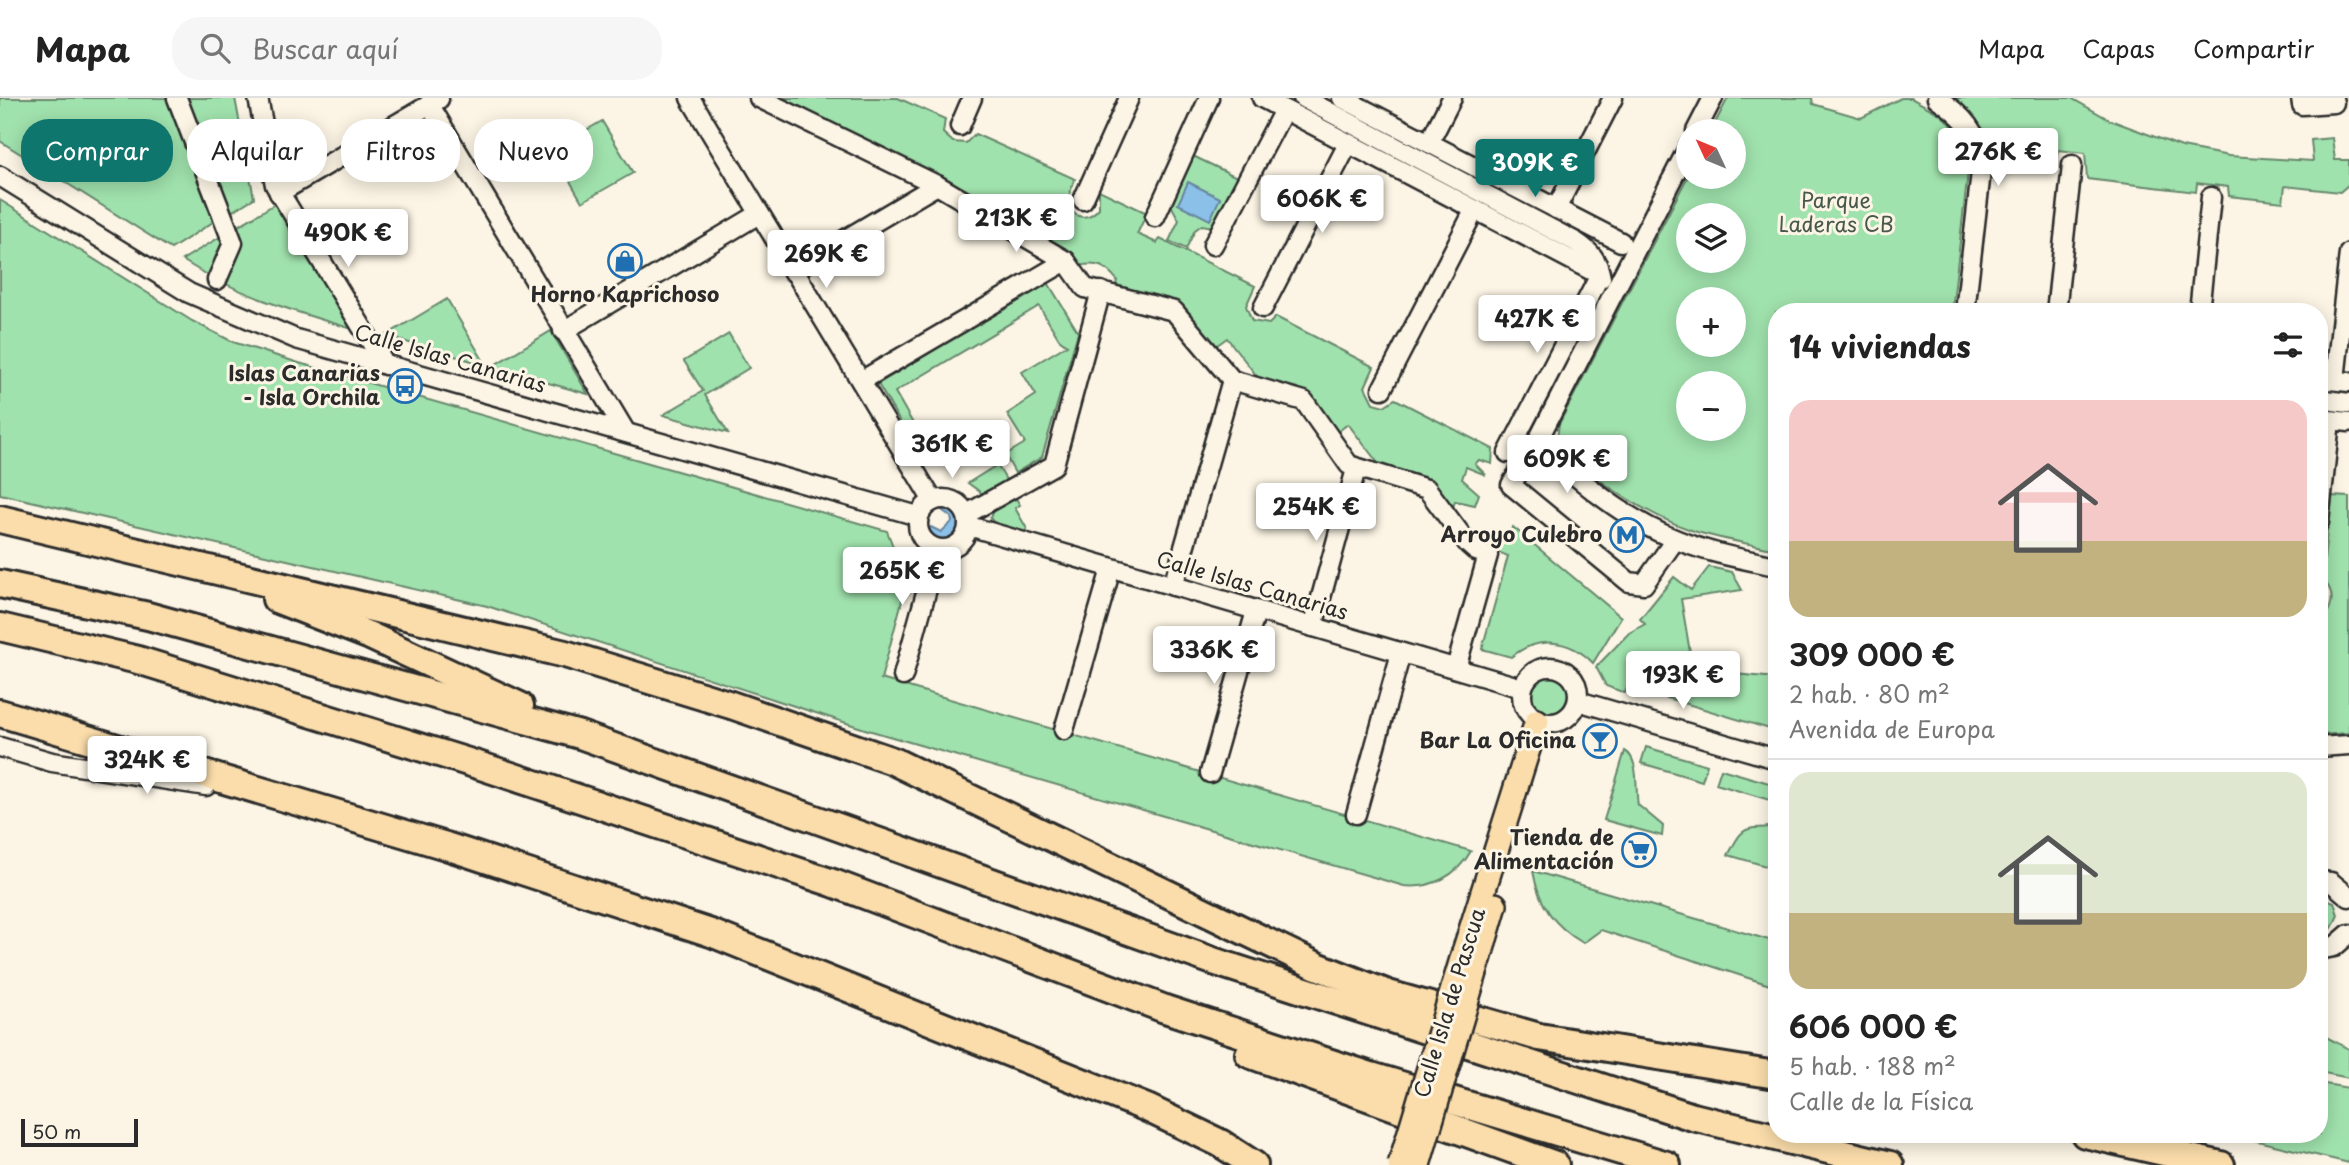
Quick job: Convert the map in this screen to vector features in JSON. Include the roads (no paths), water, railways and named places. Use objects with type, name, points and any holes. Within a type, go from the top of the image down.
[{"type":"highway","points":[[0,519],[565,654],[731,705],[893,761],[1317,966],[1388,994],[1539,1037],[1768,1073]]},
{"type":"highway","points":[[160,556],[368,635],[580,735]]},
{"type":"highway","points":[[0,584],[148,616],[580,735],[1213,961],[1693,1117],[1768,1135]]},
{"type":"highway","points":[[0,627],[138,660],[481,766],[833,883],[1165,1009],[1384,1080],[1667,1165]]},
{"type":"highway","points":[[0,713],[303,803],[724,938],[1147,1108],[1220,1143],[1254,1165]]},
{"type":"highway","points":[[1165,1009],[1208,1039],[1555,1165]]},
{"type":"highway","points":[[1800,1143],[1890,1165]]},
{"type":"highway","points":[[2124,1143],[2221,1165]]},
{"type":"main road","name":"Calle Isla de Pascua","points":[[1400,1165],[1472,954],[1542,722]]},
{"type":"main road","name":"Calle Isla de Pascua","points":[[1418,1165],[1472,954]]},
{"type":"street","points":[[177,98],[233,243],[217,280]]},
{"type":"street","points":[[258,98],[275,185],[385,365]]},
{"type":"street","points":[[690,98],[933,501]]},
{"type":"street","points":[[759,98],[937,185],[1066,261],[1084,288],[1174,310],[1232,380],[1304,401],[1356,469],[1427,489],[1468,544],[1476,551],[1489,555],[1456,668]]},
{"type":"street","points":[[960,126],[972,98]]},
{"type":"street","points":[[1083,200],[1129,98]]},
{"type":"street","points":[[1154,216],[1209,98]]},
{"type":"street","points":[[1262,98],[1474,211],[1600,272]]},
{"type":"street","points":[[1303,98],[1582,246],[1590,248],[1617,244],[1636,238],[1646,231]]},
{"type":"street","points":[[1429,143],[1452,98]]},
{"type":"street","points":[[1556,209],[1613,98]]},
{"type":"street","points":[[1702,119],[1713,98]]},
{"type":"street","points":[[1937,98],[1958,114],[1980,143],[1982,163],[1966,303]]},
{"type":"street","points":[[2301,98],[2302,105],[2339,101]]},
{"type":"street","points":[[279,193],[435,101],[563,331],[625,431]]},
{"type":"street","points":[[1347,101],[1361,129]]},
{"type":"street","points":[[1347,101],[1556,209],[1617,244]]},
{"type":"street","points":[[1213,245],[1284,110]]},
{"type":"street","points":[[1263,308],[1348,144]]},
{"type":"street","points":[[1398,149],[1412,177]]},
{"type":"street","points":[[2057,303],[2072,165]]},
{"type":"street","points":[[1675,540],[1644,584],[1629,582],[1511,485],[1538,440],[1676,172]]},
{"type":"street","name":"Calle Islas Canarias","points":[[0,176],[189,293],[296,339],[918,516]]},
{"type":"street","points":[[1462,181],[1493,177]]},
{"type":"street","points":[[792,271],[937,185]]},
{"type":"street","points":[[2200,303],[2211,197]]},
{"type":"street","points":[[1382,389],[1474,211]]},
{"type":"street","points":[[563,331],[759,214]]},
{"type":"street","points":[[1508,453],[1600,272],[1617,244]]},
{"type":"street","points":[[1582,246],[1600,272],[1603,313]]},
{"type":"street","points":[[2334,380],[2349,253]]},
{"type":"street","points":[[861,382],[1066,261]]},
{"type":"street","points":[[968,520],[954,501],[933,501],[918,516],[920,536],[938,549],[953,547],[961,541],[968,520],[1054,465],[1101,291]]},
{"type":"street","points":[[1173,586],[1232,380]]},
{"type":"street","points":[[2328,400],[2349,403]]},
{"type":"street","points":[[2328,420],[2349,422]]},
{"type":"street","points":[[1521,428],[1538,440],[1582,483],[1625,514],[1675,540],[1711,552],[1768,564]]},
{"type":"street","points":[[1313,627],[1356,469]]},
{"type":"street","name":"Calle Islas Canarias","points":[[968,520],[1111,569],[1522,688]]},
{"type":"street","points":[[902,676],[938,549]]},
{"type":"street","points":[[1064,730],[1111,569]]},
{"type":"street","points":[[1210,773],[1256,611]]},
{"type":"street","points":[[1356,814],[1401,653]]},
{"type":"street","points":[[1551,667],[1560,669],[1574,680],[1578,701],[1567,718],[1542,722],[1524,708],[1522,688],[1534,672],[1551,667]]},
{"type":"street","points":[[1578,701],[1768,757]]},
{"type":"street","points":[[2328,746],[2349,745]]},
{"type":"street","points":[[0,747],[52,762],[189,782],[261,799],[303,803]]},
{"type":"street","points":[[2328,882],[2332,882],[2349,897]]},
{"type":"street","points":[[2328,948],[2334,947],[2349,934]]},
{"type":"water","points":[[1188,182],[1220,198],[1210,220],[1178,204]]},
{"type":"water","points":[[944,504],[960,513],[962,525],[958,536],[942,541],[934,538],[928,531],[931,527],[941,532],[952,522],[951,517],[939,508]]},
{"type":"place","name":"Horno Kaprichoso","points":[[625,261]]},
{"type":"place","name":"Islas Canarias - Isla Orchila","points":[[405,386]]},
{"type":"place","name":"Arroyo Culebro","points":[[1627,535]]},
{"type":"place","name":"Bar La Oficina","points":[[1600,741]]},
{"type":"place","name":"Tienda de Alimentación","points":[[1639,850]]},
{"type":"park label","name":"Parque Laderas CB","points":[[1836,213]]}]
